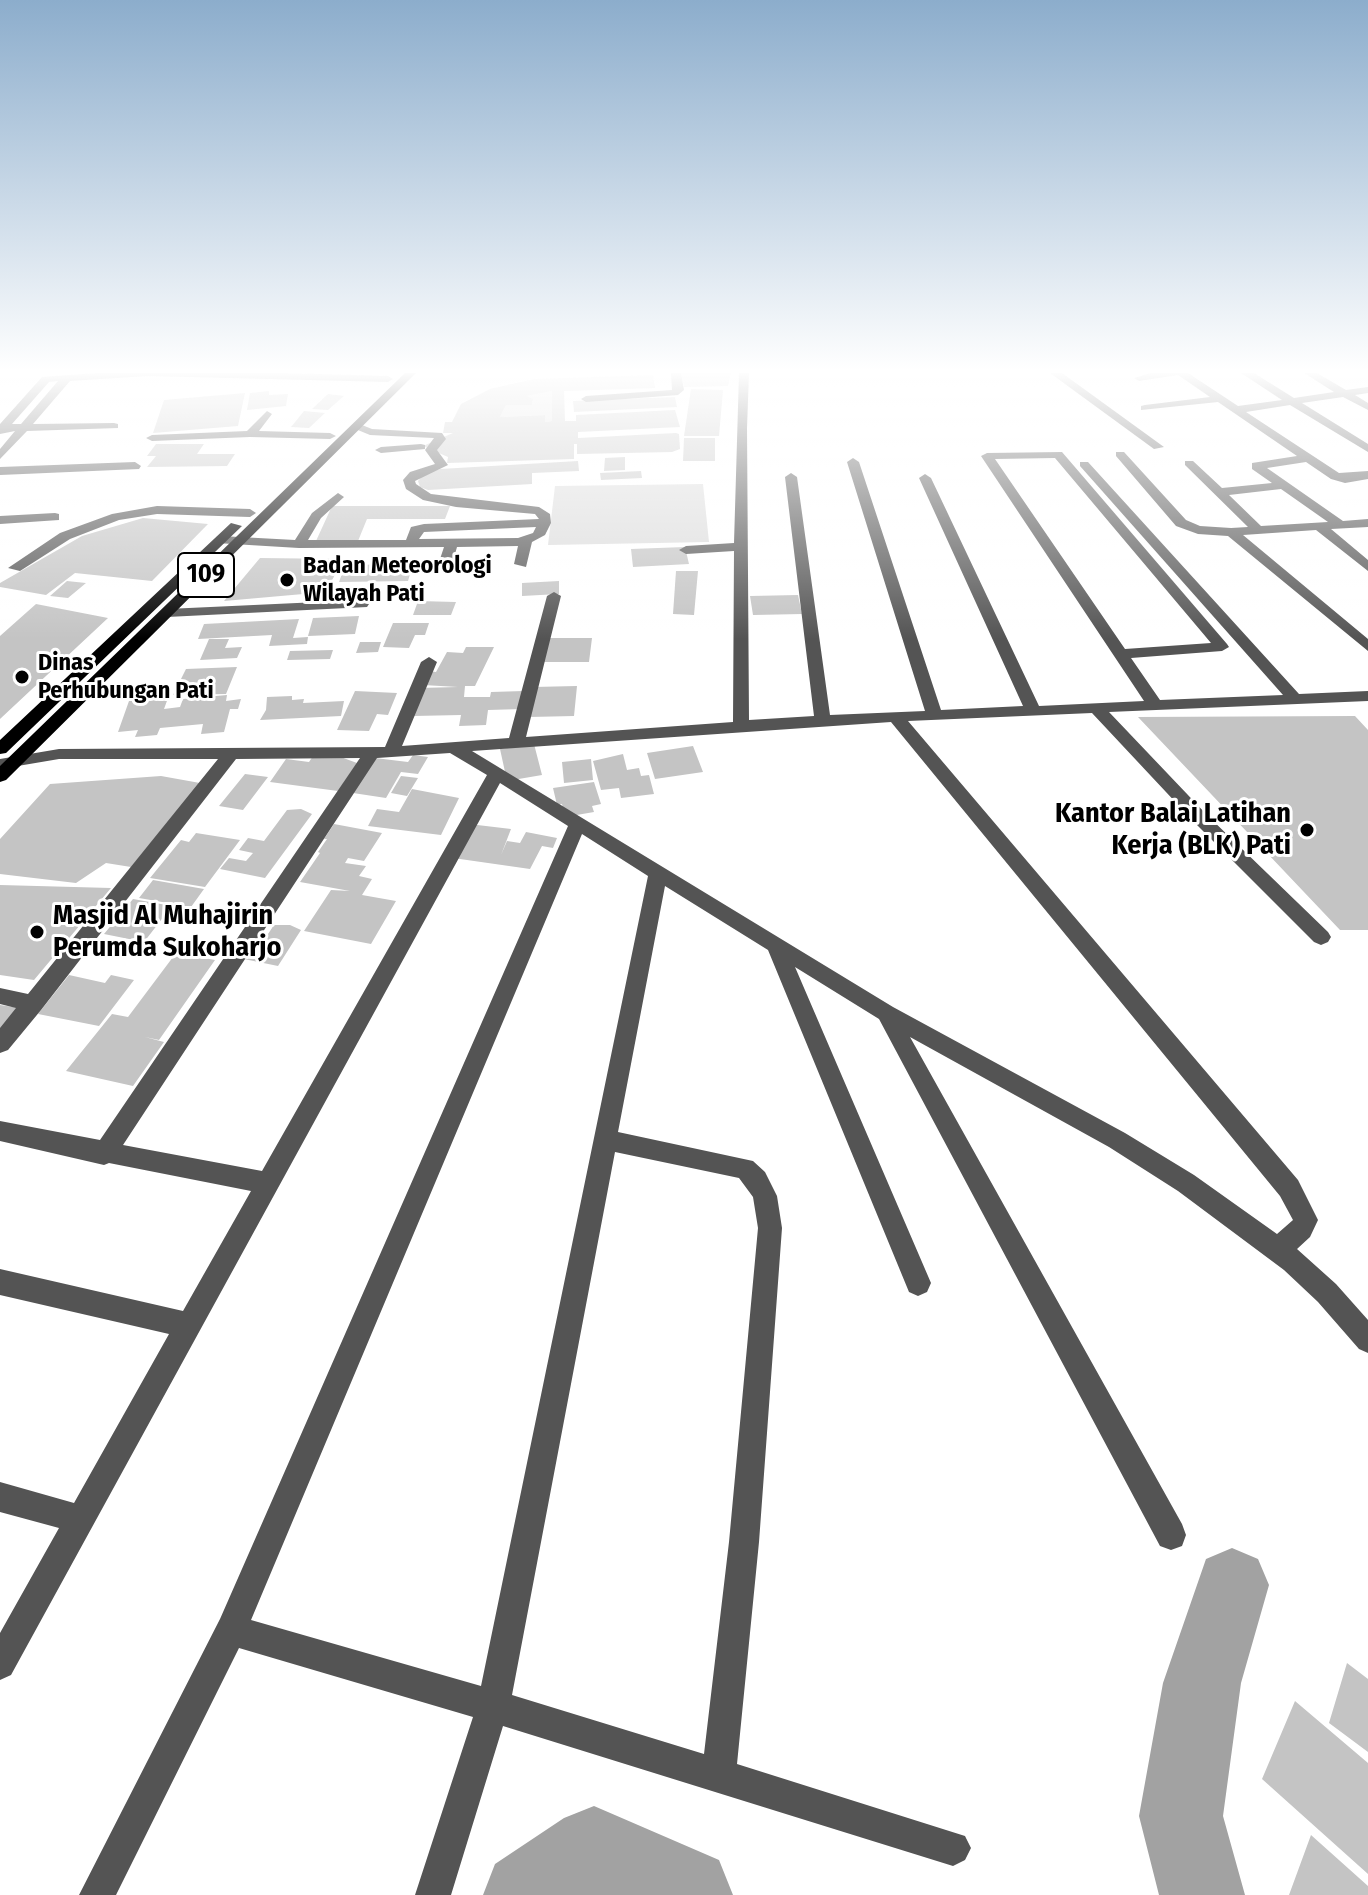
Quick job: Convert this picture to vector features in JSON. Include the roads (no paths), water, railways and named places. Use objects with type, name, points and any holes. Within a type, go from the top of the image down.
[{"type":"main road","name":"109","points":[[0,749],[304,461]]},
{"type":"main road","name":"109","points":[[0,776],[7,763],[167,613],[321,461]]},
{"type":"street","points":[[221,540],[299,544],[452,543],[526,541],[539,535],[546,517],[539,511],[483,507],[427,497],[410,486],[409,480],[442,465],[438,461]]},
{"type":"street","points":[[741,461],[741,725]]},
{"type":"street","points":[[991,461],[1155,705]]},
{"type":"street","points":[[1064,461],[1222,647],[1121,654]]},
{"type":"street","points":[[1082,461],[1295,699]]},
{"type":"street","points":[[1127,461],[1181,523],[1198,530],[1231,532],[1368,523]]},
{"type":"street","points":[[1286,461],[1256,466],[1341,525]]},
{"type":"street","points":[[1313,461],[1338,478],[1368,475]]},
{"type":"street","points":[[853,462],[934,714]]},
{"type":"street","points":[[1189,463],[1257,529]]},
{"type":"street","points":[[0,471],[135,466]]},
{"type":"street","points":[[791,477],[823,720]]},
{"type":"street","points":[[925,478],[1033,710]]},
{"type":"street","points":[[1219,492],[1283,485]]},
{"type":"street","points":[[299,544],[316,516],[338,497]]},
{"type":"street","points":[[15,568],[65,536],[116,517],[157,510],[250,513]]},
{"type":"street","points":[[0,520],[55,517]]},
{"type":"street","points":[[411,543],[416,530],[421,528],[545,523]]},
{"type":"street","points":[[1320,527],[1368,567]]},
{"type":"street","points":[[1231,532],[1322,605],[1368,647]]},
{"type":"street","points":[[521,564],[526,541]]},
{"type":"street","points":[[444,568],[452,543]]},
{"type":"street","points":[[686,550],[741,547]]},
{"type":"street","points":[[516,743],[554,596]]},
{"type":"street","points":[[167,613],[362,604]]},
{"type":"street","points":[[104,1154],[381,752],[429,662]]},
{"type":"street","points":[[7,763],[59,754],[381,752],[934,714],[1295,699],[1366,699]]},
{"type":"street","points":[[1095,707],[1201,819],[1321,937]]},
{"type":"street","points":[[896,717],[1289,1188],[1306,1220],[1301,1229],[1278,1250]]},
{"type":"street","points":[[455,748],[886,1013],[1117,1140],[1186,1183],[1278,1250],[1327,1293],[1368,1340]]},
{"type":"street","points":[[0,1044],[233,751]]},
{"type":"street","points":[[0,1664],[496,774]]},
{"type":"street","points":[[97,1895],[231,1630],[577,825]]},
{"type":"street","points":[[433,1895],[493,1706],[658,875]]},
{"type":"street","points":[[776,946],[918,1283]]},
{"type":"street","points":[[0,996],[34,1004]]},
{"type":"street","points":[[886,1013],[1171,1535]]},
{"type":"street","points":[[0,1131],[104,1154],[270,1184]]},
{"type":"street","points":[[605,1140],[745,1169],[757,1180],[765,1196],[769,1244],[744,1542],[719,1776]]},
{"type":"street","points":[[0,1282],[187,1325]]},
{"type":"street","points":[[0,1497],[79,1519]]},
{"type":"street","points":[[231,1630],[493,1706],[953,1848]]},
{"type":"waterway","points":[[1202,1895],[1181,1816],[1202,1683],[1232,1585]]},
{"type":"waterway","points":[[526,1895],[594,1848],[688,1891],[690,1895]]},
{"type":"place","name":"Badan Meteorologi Wilayah Pati","points":[[287,580]]},
{"type":"place","name":"Dinas Perhubungan Pati","points":[[22,677]]},
{"type":"place","name":"Kantor Balai Latihan Kerja (BLK) Pati","points":[[1307,830]]},
{"type":"place","name":"Masjid Al Muhajirin Perumda Sukoharjo","points":[[37,932]]}]
